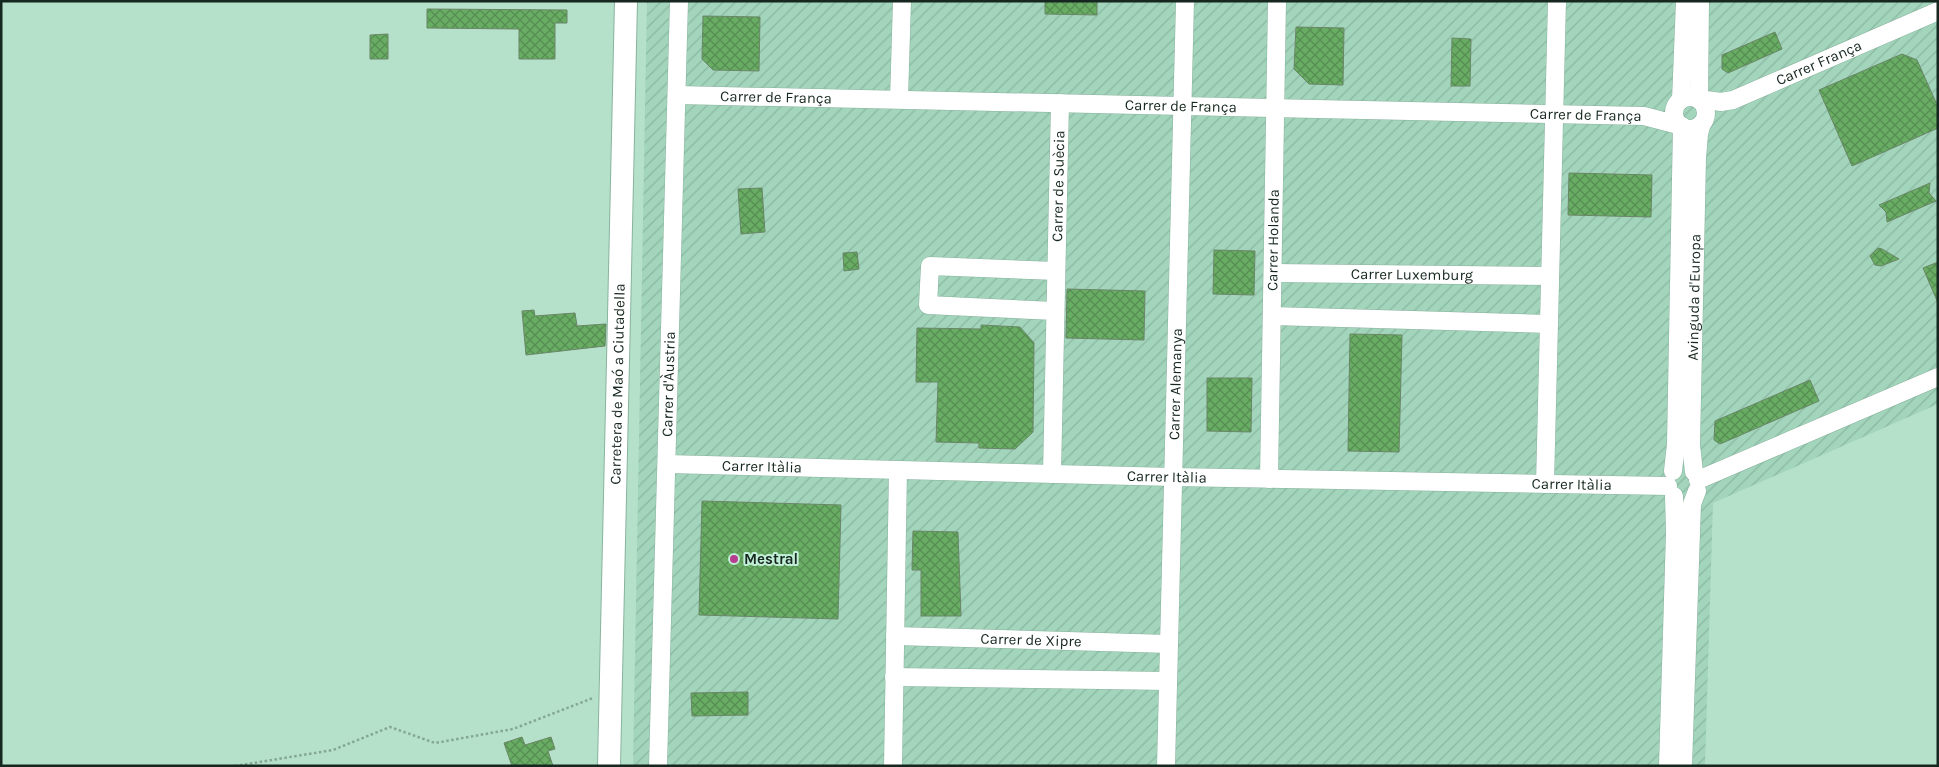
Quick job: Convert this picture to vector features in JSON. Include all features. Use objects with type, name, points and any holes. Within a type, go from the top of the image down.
[{"type":"main road","name":"Carretera de Maó a Ciutadella","points":[[609,766],[626,1]]},
{"type":"street","name":"Carrer d'Àustria","points":[[658,766],[679,1]]},
{"type":"street","points":[[899,99],[902,1]]},
{"type":"street","name":"Carrer Alemanya","points":[[1166,766],[1185,1]]},
{"type":"street","name":"Carrer Holanda","points":[[1270,479],[1277,1]]},
{"type":"street","points":[[1545,484],[1557,1]]},
{"type":"street","name":"Avinguda d'Europa","points":[[1668,766],[1675,532],[1672,484],[1676,444],[1682,126],[1674,113],[1681,100],[1685,1]]},
{"type":"street","name":"Avinguda d'Europa","points":[[1683,766],[1692,504],[1696,481],[1691,445],[1697,178],[1699,134],[1705,118],[1705,108],[1699,99],[1700,1]]},
{"type":"street","points":[[1935,1],[1938,10]]},
{"type":"street","name":"Carrer França","points":[[1699,99],[1721,102],[1733,100],[1938,10]]},
{"type":"street","name":"Carrer de França","points":[[677,95],[1644,116],[1682,126]]},
{"type":"street","points":[[1681,100],[1690,97],[1699,99]]},
{"type":"street","name":"Carrer de Suècia","points":[[1052,474],[1060,102]]},
{"type":"street","points":[[1682,126],[1690,128],[1702,123]]},
{"type":"street","points":[[1055,311],[928,305],[930,266],[1056,271]]},
{"type":"street","name":"Carrer Luxemburg","points":[[1273,273],[1550,276]]},
{"type":"street","points":[[1272,316],[1548,324]]},
{"type":"street","points":[[1696,481],[1682,468],[1672,484],[1686,498],[1696,481],[1938,378]]},
{"type":"street","name":"Carrer Itàlia","points":[[667,464],[1270,479],[1545,484],[1672,484]]},
{"type":"street","points":[[892,766],[898,470]]},
{"type":"street","name":"Carrer de Xipre","points":[[895,636],[1169,644]]},
{"type":"street","points":[[894,677],[1168,681]]},
{"type":"path","points":[[235,766],[333,750],[390,727],[435,743],[513,729],[611,691]]},
{"type":"shaded area","points":[[647,1],[1938,1],[1938,404],[1713,503],[1705,766],[633,766]]},
{"type":"building","points":[[1045,1],[1097,1],[1097,15],[1045,14]]},
{"type":"building","points":[[427,9],[567,10],[567,23],[555,23],[555,59],[519,59],[519,29],[427,28]]},
{"type":"building","points":[[703,16],[760,17],[759,71],[713,70],[702,59]]},
{"type":"building","points":[[1296,27],[1344,28],[1343,85],[1309,84],[1294,69]]},
{"type":"building","points":[[1775,32],[1782,49],[1728,73],[1722,69],[1722,55]]},
{"type":"building","points":[[388,34],[388,59],[370,59],[370,35]]},
{"type":"building","points":[[1452,38],[1471,39],[1470,86],[1451,86]]},
{"type":"building","points":[[1902,54],[1917,60],[1938,107],[1938,128],[1852,166],[1819,90]]},
{"type":"building","points":[[1569,173],[1652,175],[1651,217],[1568,215]]},
{"type":"building","points":[[1930,183],[1929,193],[1936,201],[1887,222],[1886,212],[1879,205]]},
{"type":"building","points":[[762,188],[765,232],[741,234],[738,189]]},
{"type":"building","points":[[1878,248],[1899,259],[1881,266],[1875,265],[1870,256]]},
{"type":"building","points":[[1214,250],[1255,251],[1254,295],[1213,294]]},
{"type":"building","points":[[857,252],[859,269],[844,271],[843,253]]},
{"type":"building","points":[[1938,262],[1938,303],[1923,268]]},
{"type":"building","points":[[1067,289],[1145,291],[1144,340],[1066,338]]},
{"type":"building","points":[[534,310],[535,316],[575,313],[577,326],[606,324],[605,346],[526,355],[522,311]]},
{"type":"building","points":[[981,325],[1020,327],[1034,343],[1033,432],[1015,449],[979,448],[979,443],[936,442],[938,382],[916,382],[917,328],[981,329]]},
{"type":"building","points":[[1350,334],[1402,335],[1399,452],[1348,451]]},
{"type":"building","points":[[1207,378],[1252,378],[1251,432],[1207,431]]},
{"type":"building","points":[[1810,380],[1819,401],[1720,444],[1714,440],[1715,421]]},
{"type":"building","points":[[702,501],[841,505],[838,619],[699,615]]},
{"type":"building","points":[[913,531],[958,532],[961,616],[921,616],[921,570],[912,570]]},
{"type":"building","points":[[748,692],[748,715],[692,716],[691,693]]},
{"type":"building","points":[[522,737],[525,745],[551,737],[555,749],[548,751],[553,766],[512,766],[504,743]]},
{"type":"place","name":"Mestral","points":[[734,559]]}]
